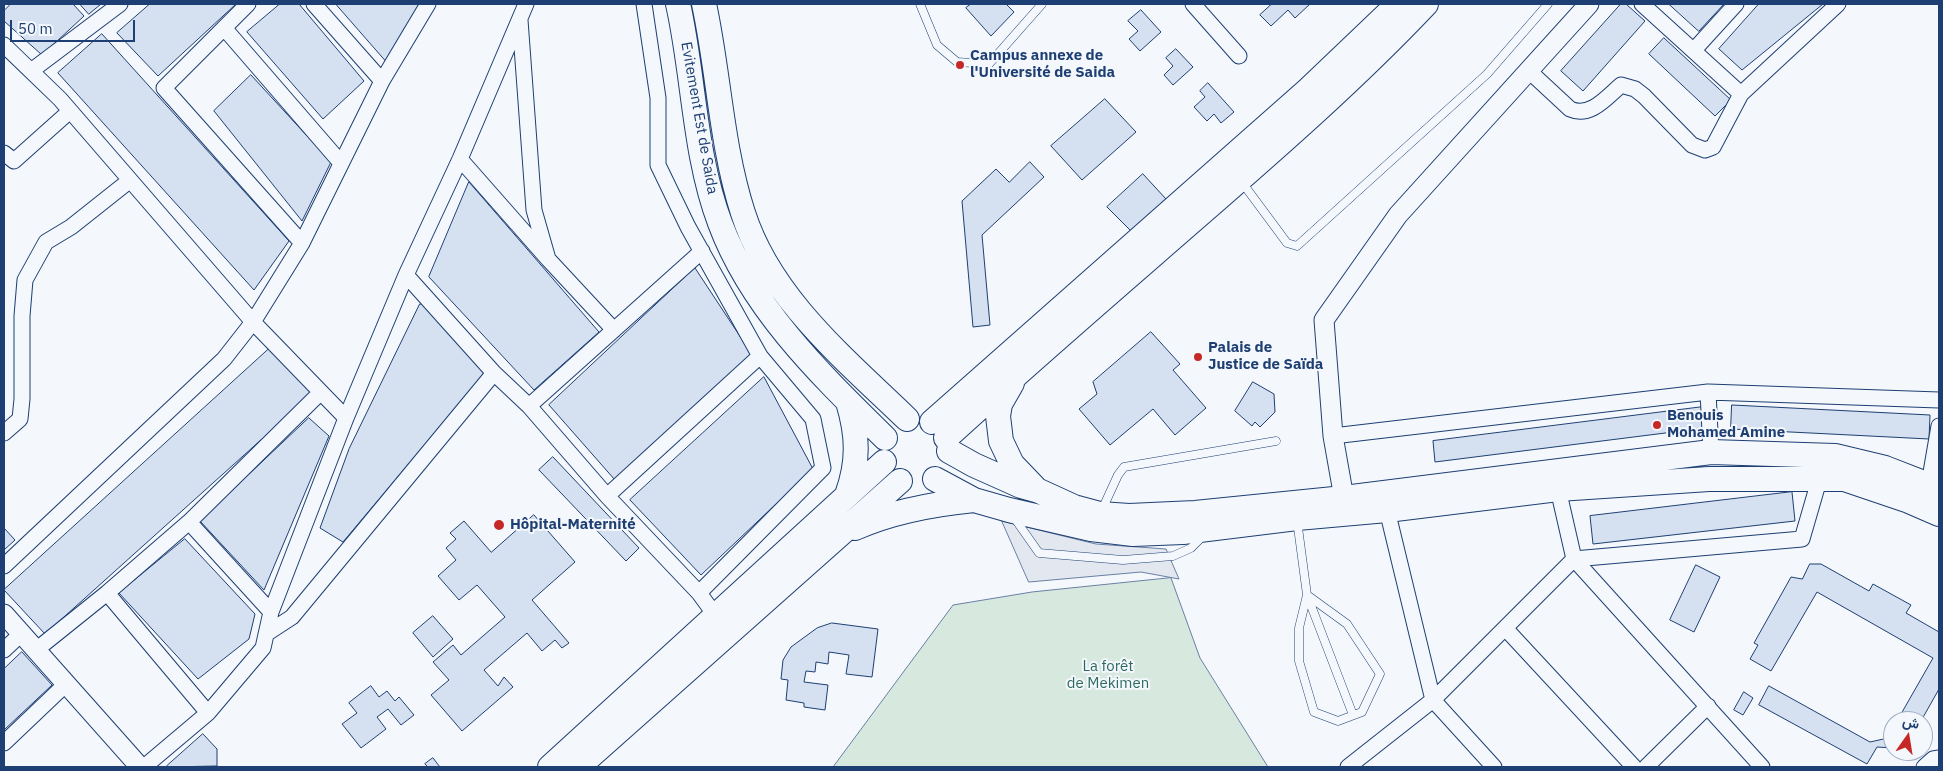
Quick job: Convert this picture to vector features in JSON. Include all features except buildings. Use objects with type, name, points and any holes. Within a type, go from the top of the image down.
[{"type":"main road","name":"Evitement Est de Saida","points":[[678,4],[686,38],[694,109],[706,175],[719,222],[738,266],[770,314],[806,356],[885,438]]},
{"type":"main road","points":[[704,4],[711,34],[719,105],[731,169],[743,214],[760,255],[790,299],[824,339],[907,419]]},
{"type":"main road","points":[[1398,4],[942,437],[944,470],[935,478],[921,484],[907,484],[890,473],[884,462],[882,452],[885,438],[896,424],[907,419],[920,418],[942,437],[974,465],[1021,486],[1100,514],[1129,516],[1387,510],[1558,489],[1709,478],[1820,477],[1844,479],[1909,501],[1939,514]]},
{"type":"main road","points":[[942,437],[1240,179],[1334,94],[1426,4]]},
{"type":"main road","points":[[1018,372],[1000,404],[999,429],[1006,453],[1012,464],[1039,492]]},
{"type":"main road","points":[[847,495],[854,477],[857,458],[854,420],[848,401]]},
{"type":"main road","points":[[935,478],[974,500],[1008,510],[1091,528],[1133,534],[1211,529],[1295,511],[1344,498],[1711,452],[1835,456],[1885,468],[1934,486]]},
{"type":"main road","points":[[578,767],[723,625],[847,495],[884,462]]},
{"type":"main road","points":[[550,767],[723,625],[840,535],[900,481]]},
{"type":"main road","points":[[840,535],[866,524],[910,510],[946,502],[974,500]]},
{"type":"street","points":[[31,70],[120,4]]},
{"type":"street","points":[[248,4],[164,88],[302,243]]},
{"type":"street","points":[[314,4],[382,81]]},
{"type":"street","points":[[4,566],[224,358],[253,322],[302,243],[382,81],[428,4]]},
{"type":"street","points":[[644,4],[658,98],[658,165],[688,228],[760,356],[813,419],[823,468],[699,593]]},
{"type":"street","points":[[1192,4],[1239,56]]},
{"type":"street","points":[[1344,498],[1333,436],[1324,320],[1398,215],[1589,4]]},
{"type":"street","points":[[1642,4],[1741,94]]},
{"type":"street","points":[[1694,50],[1736,4]]},
{"type":"street","points":[[1528,70],[1570,109],[1578,113],[1587,112],[1621,85],[1636,89],[1692,145],[1705,150],[1713,146],[1741,94],[1838,4]]},
{"type":"street","points":[[144,767],[208,713],[263,648],[271,612],[346,418],[406,275],[460,159],[523,11]]},
{"type":"street","points":[[523,11],[534,210],[548,259]]},
{"type":"street","points":[[225,29],[341,163]]},
{"type":"street","points":[[4,45],[70,111],[253,322],[346,418]]},
{"type":"street","points":[[4,153],[14,161],[70,111]]},
{"type":"street","points":[[460,159],[548,259],[614,330]]},
{"type":"street","points":[[4,434],[20,419],[22,399],[22,316],[25,280],[46,242],[71,227],[129,181]]},
{"type":"street","points":[[529,406],[702,251]]},
{"type":"street","points":[[406,275],[494,373],[529,406],[607,496],[699,593],[723,625]]},
{"type":"street","points":[[607,496],[760,356]]},
{"type":"street","points":[[266,634],[292,618],[494,373]]},
{"type":"street","points":[[1333,436],[1708,392],[1939,400]]},
{"type":"street","points":[[1708,392],[1711,452]]},
{"type":"street","points":[[36,650],[107,593],[189,522],[320,393]]},
{"type":"street","points":[[1934,486],[1939,426]]},
{"type":"street","points":[[1348,767],[1433,700],[1574,559],[1802,539],[1820,477]]},
{"type":"street","points":[[1558,489],[1574,559],[1762,767]]},
{"type":"street","points":[[1387,510],[1433,700],[1494,767]]},
{"type":"street","points":[[189,522],[271,612]]},
{"type":"street","points":[[107,593],[208,713]]},
{"type":"street","points":[[4,614],[140,767]]},
{"type":"street","points":[[1506,628],[1634,767]]},
{"type":"street","points":[[4,650],[22,634]]},
{"type":"street","points":[[4,743],[66,684]]},
{"type":"street","points":[[1646,767],[1708,706]]},
{"type":"street","points":[[1924,767],[1934,759],[1939,758]]},
{"type":"lane","points":[[920,4],[937,45],[957,62],[988,64],[1042,4]]},
{"type":"lane","points":[[1240,179],[1287,244],[1297,246],[1487,74],[1548,4]]},
{"type":"lane","points":[[1100,514],[1118,475],[1124,467],[1276,441]]},
{"type":"lane","points":[[1008,510],[1039,554],[1123,560],[1173,556],[1191,548],[1211,529]]},
{"type":"lane","points":[[1295,511],[1306,595],[1353,715]]},
{"type":"lane","points":[[1306,595],[1347,624],[1380,674],[1362,712],[1338,721],[1314,712],[1299,661],[1299,628],[1306,595]]},
{"type":"green space","name":"La forêt de Mekimen","points":[[1171,578],[1200,658],[1268,767],[833,767],[953,605],[1032,592]]},
{"type":"shaded area","points":[[1002,521],[1096,544],[1166,549],[1179,579],[1141,572],[1029,582]]},
{"type":"place","name":"Campus annexe de l'Université de Saida","points":[[960,65]]},
{"type":"place","name":"Palais de Justice de Saïda","points":[[1198,357]]},
{"type":"place","name":"Benouis Mohamed Amine","points":[[1657,425]]},
{"type":"place","name":"Hôpital-Maternité","points":[[499,525]]}]
